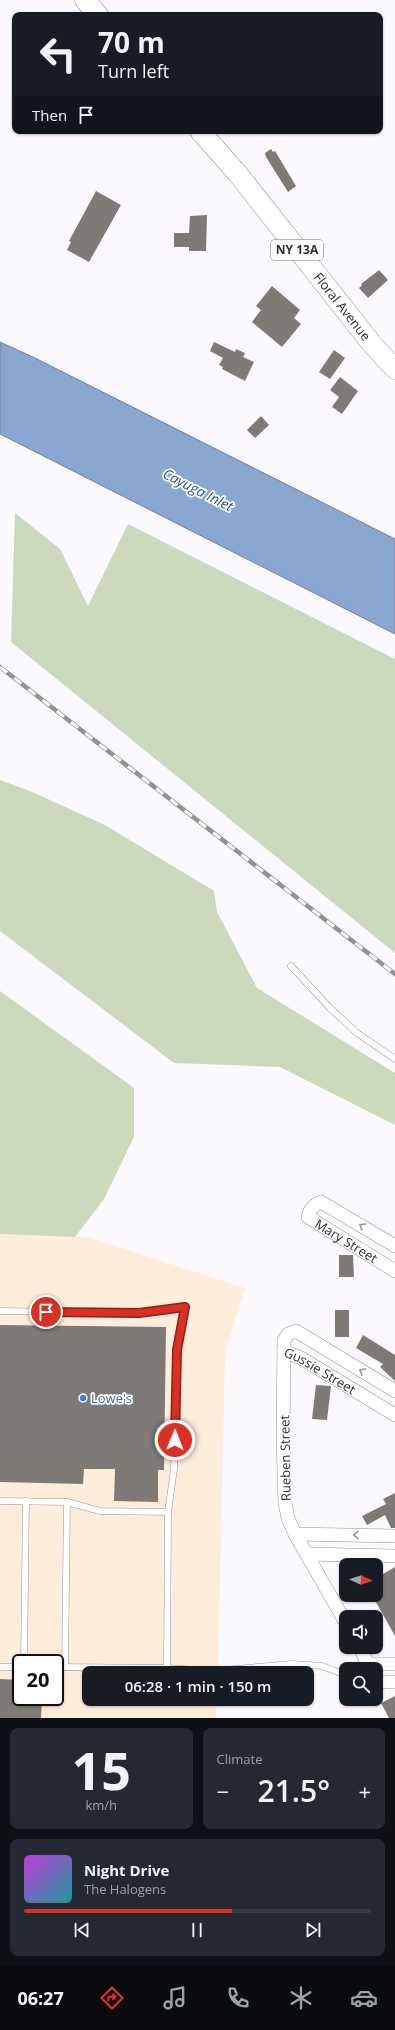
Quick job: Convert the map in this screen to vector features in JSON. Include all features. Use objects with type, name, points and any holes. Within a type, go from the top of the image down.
[{"type":"main road","points":[[85,0],[95,12]]},
{"type":"main road","name":"Floral Avenue","points":[[203,134],[238,174],[368,338],[395,369]]},
{"type":"street","name":"Mary Street","points":[[395,1246],[320,1202],[314,1205],[309,1211],[308,1217],[395,1271]]},
{"type":"street","name":"Gussie Street","points":[[395,1391],[296,1331],[288,1334],[284,1340],[284,1351],[301,1358],[395,1415]]},
{"type":"street","name":"Rueben Street","points":[[284,1351],[283,1438],[285,1503],[288,1518],[295,1534],[308,1554],[339,1610]]},
{"type":"street","points":[[295,1534],[395,1536]]},
{"type":"street","points":[[308,1554],[395,1556]]},
{"type":"street","points":[[383,1665],[395,1664]]},
{"type":"street","points":[[383,1682],[395,1682]]},
{"type":"lane","points":[[291,966],[346,1023],[395,1060]]},
{"type":"lane","points":[[0,1311],[139,1313],[185,1307],[177,1350],[174,1469],[168,1512],[167,1666]]},
{"type":"lane","points":[[0,1501],[67,1502],[100,1511],[168,1512]]},
{"type":"lane","points":[[24,1654],[26,1501]]},
{"type":"lane","points":[[67,1502],[65,1667],[82,1667]]},
{"type":"lane","points":[[285,1666],[322,1666],[339,1672]]},
{"type":"lane","points":[[0,1667],[12,1667]]},
{"type":"shaded area","points":[[0,1234],[88,1237],[245,1288],[225,1353],[218,1666],[82,1666],[82,1706],[217,1706],[216,1718],[0,1718]]},
{"type":"green space","points":[[15,513],[60,549],[88,606],[128,524],[395,659],[395,953],[11,642]]},
{"type":"green space","points":[[0,780],[30,791],[105,825],[214,891],[217,912],[257,988],[395,1073],[395,1125],[280,1067],[174,1063],[0,931]]},
{"type":"green space","points":[[0,991],[134,1088],[134,1137],[104,1199],[75,1237],[0,1234]]},
{"type":"water","name":"Cayuga Inlet","points":[[0,342],[35,358],[395,539],[395,634],[0,434]]},
{"type":"building","points":[[271,149],[273,152],[275,151],[296,186],[288,192],[266,157],[265,153]]},
{"type":"building","points":[[96,191],[121,205],[89,262],[67,250],[71,242],[69,241]]},
{"type":"building","points":[[207,215],[206,251],[189,251],[189,247],[174,247],[174,233],[189,233],[190,216]]},
{"type":"building","points":[[379,270],[388,280],[368,298],[359,288],[362,285],[361,284]]},
{"type":"building","points":[[272,286],[300,310],[294,318],[301,324],[282,347],[252,322],[261,310],[256,306]]},
{"type":"building","points":[[214,342],[235,352],[236,349],[245,353],[243,357],[254,362],[245,381],[222,369],[223,367],[219,365],[223,358],[210,351]]},
{"type":"building","points":[[334,350],[345,358],[330,379],[319,372]]},
{"type":"building","points":[[340,377],[358,391],[342,414],[332,407],[339,397],[330,390]]},
{"type":"building","points":[[261,416],[269,425],[255,438],[247,430]]},
{"type":"building","points":[[339,1255],[353,1255],[354,1277],[339,1277]]},
{"type":"building","points":[[335,1310],[349,1310],[349,1337],[335,1337]]},
{"type":"building","name":"Lowe's","points":[[0,1325],[166,1327],[164,1470],[158,1470],[158,1502],[114,1501],[115,1469],[84,1469],[83,1484],[0,1482]]},
{"type":"building","points":[[363,1335],[395,1355],[395,1381],[380,1367],[383,1364],[356,1348]]},
{"type":"building","points":[[316,1385],[331,1386],[327,1420],[312,1419]]},
{"type":"building","points":[[395,1493],[395,1528],[391,1528],[385,1515],[367,1525],[362,1516],[386,1504],[383,1499]]},
{"type":"building","points":[[395,1567],[395,1636],[383,1615],[383,1610],[380,1610],[376,1602],[383,1602],[383,1574]]},
{"type":"building","points":[[0,1679],[12,1680],[12,1706],[42,1706],[41,1718],[0,1718]]},
{"type":"building","points":[[395,1696],[395,1718],[389,1718],[383,1706],[383,1702]]},
{"type":"railway","points":[[0,667],[395,974]]},
{"type":"place","name":"Lowe's","points":[[83,1398]]},
{"type":"route","points":[[46,1312],[139,1313],[185,1307],[177,1350],[175,1440]]}]
